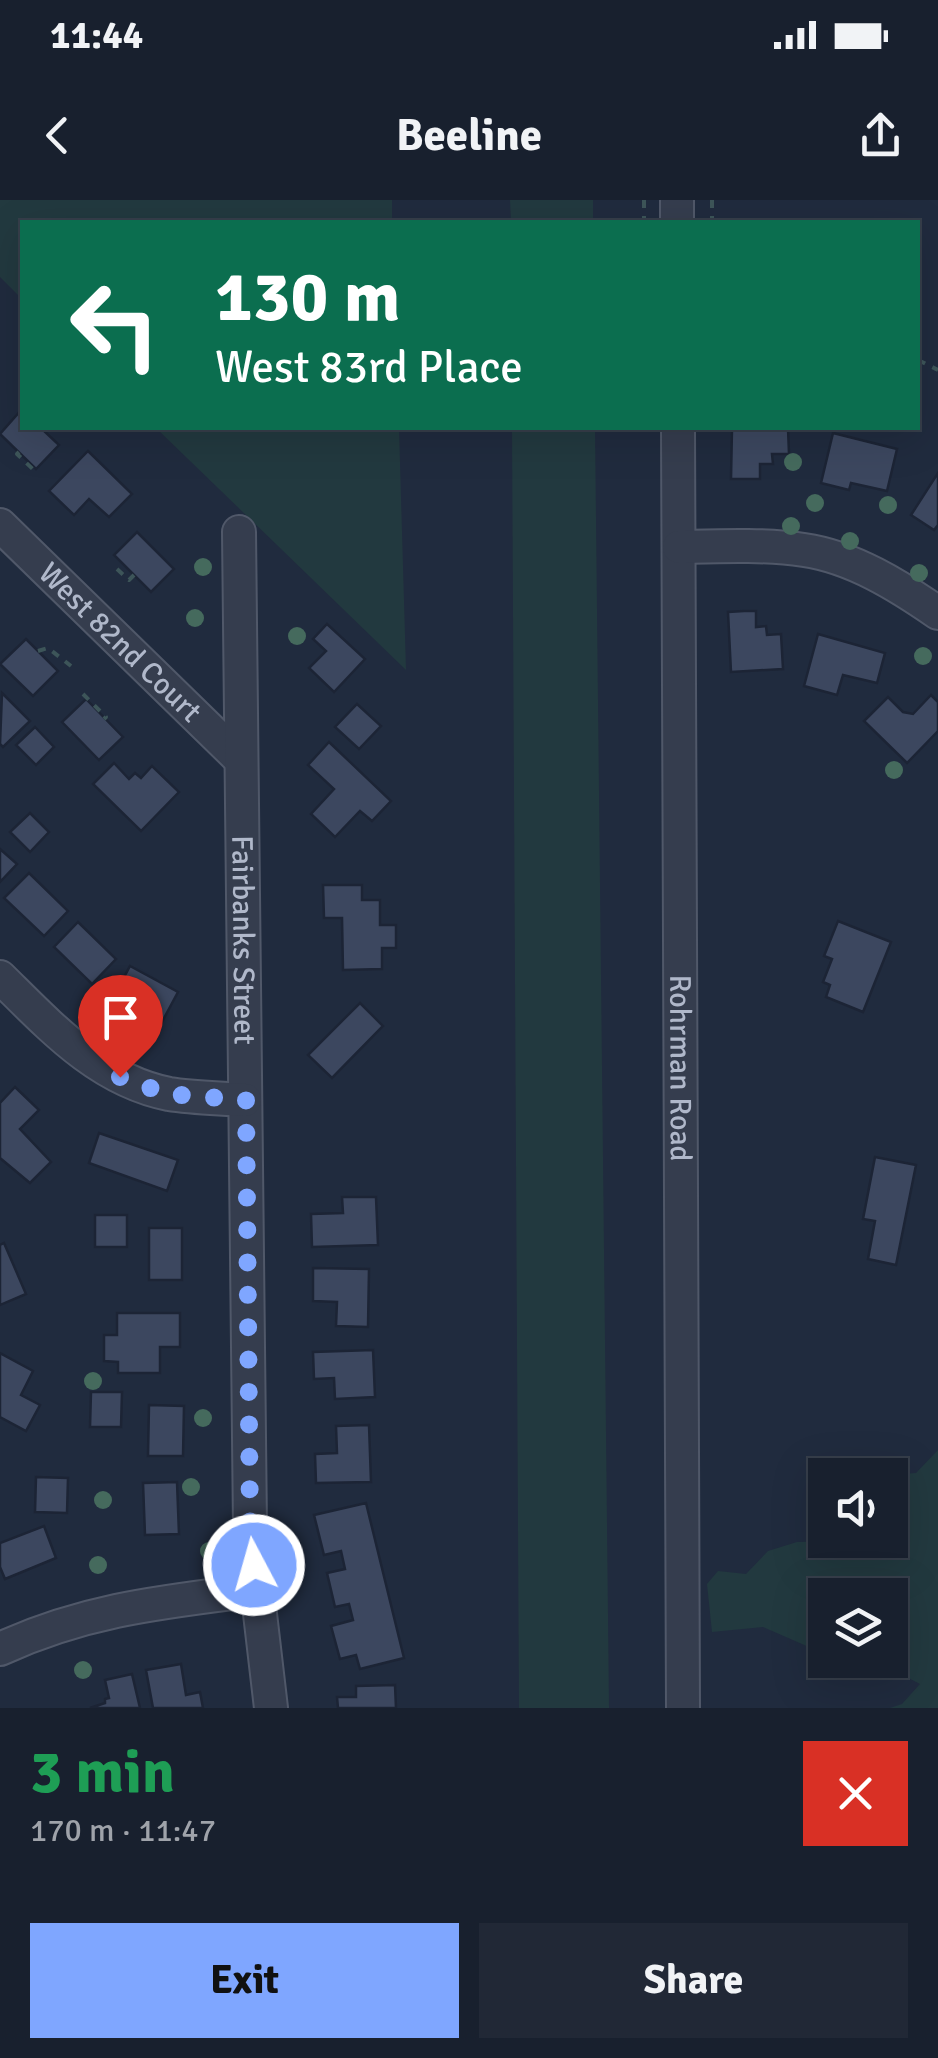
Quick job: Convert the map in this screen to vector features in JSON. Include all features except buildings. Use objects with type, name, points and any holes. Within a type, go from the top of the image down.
[{"type":"street","name":"Rohrman Road","points":[[678,430],[683,1708]]},
{"type":"street","name":"West 82nd Court","points":[[0,525],[240,758]]},
{"type":"street","name":"Fairbanks Street","points":[[239,532],[250,1528],[271,1708]]},
{"type":"street","points":[[679,546],[806,550],[854,565],[898,585],[938,613]]},
{"type":"street","points":[[0,977],[77,1052],[120,1077],[167,1094],[246,1100]]},
{"type":"street","points":[[0,1649],[60,1625],[120,1608],[257,1590]]},
{"type":"path","points":[[19,452],[38,474]]},
{"type":"path","points":[[117,569],[129,580],[134,574]]},
{"type":"path","points":[[38,651],[48,648],[71,666]]},
{"type":"path","points":[[83,694],[104,719]]},
{"type":"green space","points":[[0,200],[392,200],[392,220],[20,220],[20,297],[0,277]]},
{"type":"green space","points":[[510,200],[593,200],[593,220],[511,220]]},
{"type":"green space","points":[[158,430],[399,430],[406,670]]},
{"type":"green space","points":[[512,430],[595,430],[609,1708],[519,1708]]},
{"type":"green space","points":[[938,1450],[938,1708],[890,1708],[902,1704],[920,1684],[908,1678],[908,1578],[808,1578],[808,1647],[763,1627],[712,1632],[707,1584],[718,1571],[746,1574],[768,1551],[808,1542],[808,1558],[908,1558],[908,1474],[916,1473]]},
{"type":"route","points":[[120,1077],[167,1094],[246,1100],[250,1528],[254,1565]]}]
